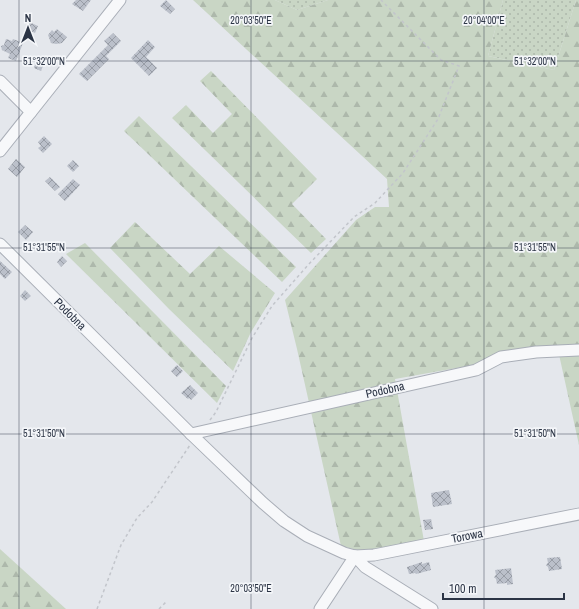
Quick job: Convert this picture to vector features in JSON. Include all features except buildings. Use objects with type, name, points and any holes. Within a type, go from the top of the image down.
[{"type":"street","points":[[0,151],[120,0]]},
{"type":"street","points":[[0,81],[31,112]]},
{"type":"street","name":"Podobna","points":[[0,244],[196,435],[263,503],[284,521],[308,536],[330,547],[355,556]]},
{"type":"street","name":"Podobna","points":[[196,435],[476,370],[501,357],[536,352],[579,350]]},
{"type":"street","name":"Torowa","points":[[355,556],[374,555],[579,514]]},
{"type":"street","points":[[320,609],[355,556],[365,567],[432,609]]},
{"type":"path","points":[[97,609],[121,545],[137,518],[152,502],[196,435],[216,412],[252,338],[272,306],[308,265],[354,217],[375,202],[403,173],[438,119],[459,66],[441,60],[381,0]]},
{"type":"path","points":[[159,609],[166,602]]},
{"type":"green space","points":[[193,0],[275,0],[297,10],[328,0],[503,0],[488,56],[554,70],[576,0],[579,0],[579,445],[558,350],[395,379],[424,541],[362,551],[341,546],[285,300],[356,220],[375,207],[389,207],[387,179]]},
{"type":"green space","points":[[275,0],[328,0],[297,10]]},
{"type":"green space","points":[[503,0],[576,0],[554,70],[488,56]]},
{"type":"green space","points":[[211,71],[317,179],[292,204],[326,239],[311,253],[172,118],[186,105],[213,133],[232,114],[200,81]]},
{"type":"green space","points":[[139,116],[296,267],[282,282],[124,131]]},
{"type":"green space","points":[[135,222],[190,274],[219,246],[275,293],[251,332],[233,371],[169,309],[110,248]]},
{"type":"green space","points":[[85,243],[226,386],[217,403],[66,254]]},
{"type":"green space","points":[[0,549],[66,609],[0,609]]}]
